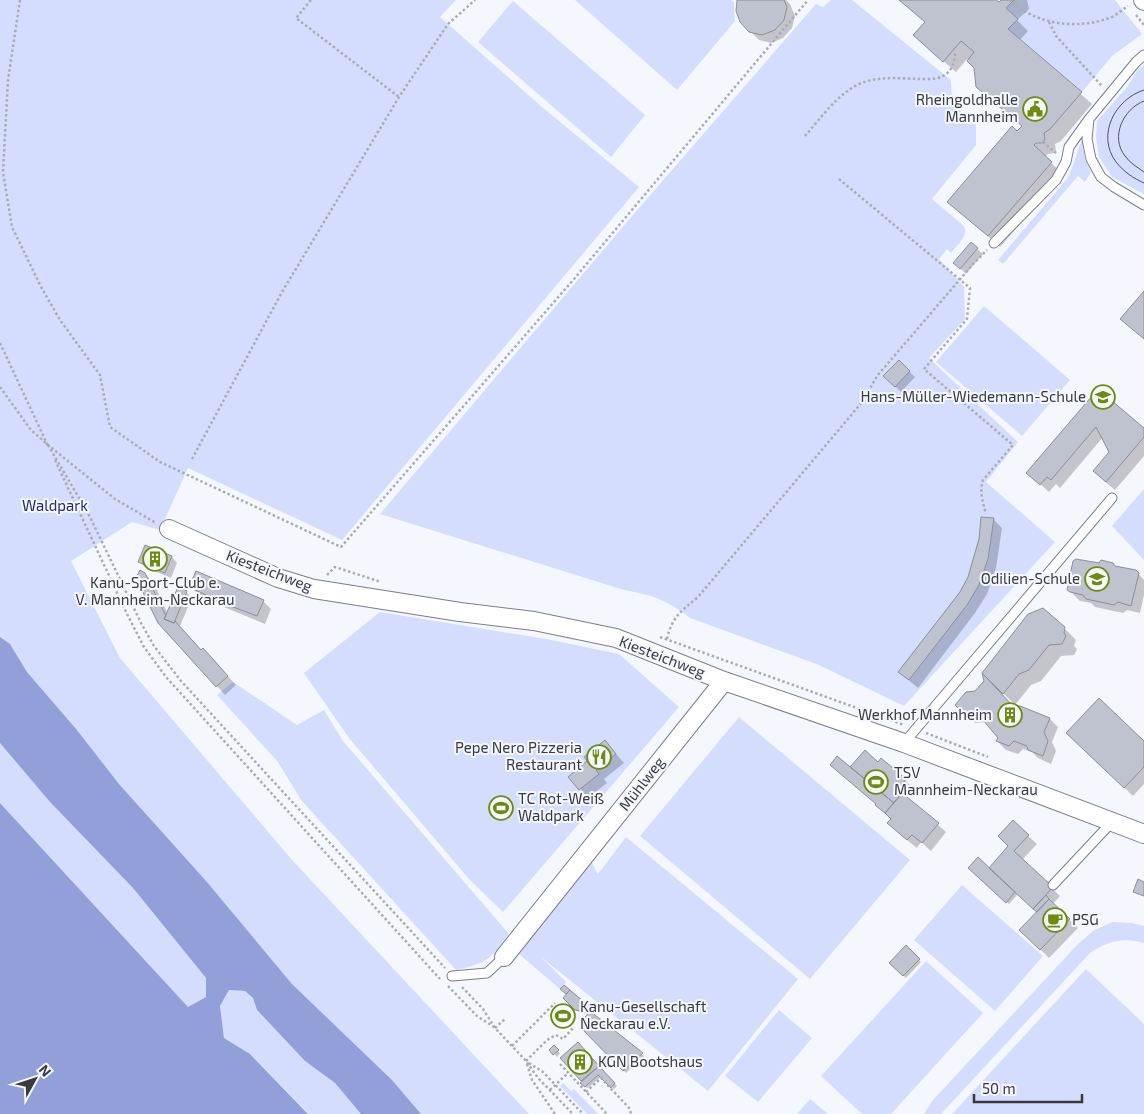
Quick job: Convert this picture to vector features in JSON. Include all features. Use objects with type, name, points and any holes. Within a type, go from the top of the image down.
[{"type":"street","name":"Kiesteichweg","points":[[169,529],[278,578],[314,589],[534,621],[616,638],[724,681],[904,743],[1144,834]]},
{"type":"street","name":"Mühlweg","points":[[504,957],[724,681]]},
{"type":"lane","points":[[994,243],[1056,180],[1066,162],[1068,147],[1109,94],[1144,55]]},
{"type":"lane","points":[[1089,119],[1087,138],[1091,159],[1101,177],[1114,188],[1144,205]]},
{"type":"lane","points":[[904,743],[1112,498]]},
{"type":"lane","points":[[1053,885],[1112,822]]},
{"type":"lane","points":[[452,976],[487,973],[504,957]]},
{"type":"path","points":[[20,0],[8,80],[3,172],[12,227],[40,285],[60,320],[100,375],[110,427],[160,462],[341,547],[574,278],[808,0]]},
{"type":"path","points":[[311,0],[296,18],[399,97]]},
{"type":"path","points":[[192,459],[282,292],[399,97],[448,24],[475,0]]},
{"type":"path","points":[[1009,0],[1026,14],[1049,22],[1081,24],[1113,16],[1139,2]]},
{"type":"path","points":[[1016,0],[1017,6]]},
{"type":"path","points":[[1049,22],[1056,36],[1109,94]]},
{"type":"path","points":[[805,136],[840,97],[857,85],[869,80],[887,78],[928,79],[943,76],[955,62],[955,54]]},
{"type":"path","points":[[1043,142],[1066,162]]},
{"type":"path","points":[[839,178],[970,288],[967,319],[924,369],[1013,445],[983,480],[981,486],[982,502],[986,514]]},
{"type":"path","points":[[670,626],[677,615],[698,597],[863,401],[877,376],[974,263],[994,243]]},
{"type":"path","points":[[0,343],[144,647],[166,677],[439,978],[477,1016],[495,1028]]},
{"type":"path","points":[[0,387],[30,430],[48,446],[115,499],[138,514],[169,529]]},
{"type":"path","points":[[48,446],[89,515],[154,646],[181,680],[483,1009],[495,1028],[526,1061],[538,1078],[573,1114]]},
{"type":"path","points":[[512,1046],[555,1003]]},
{"type":"path","points":[[495,1028],[505,1019]]},
{"type":"path","points":[[526,1061],[547,1040],[556,1035],[563,1039],[574,1027]]},
{"type":"path","points":[[526,1061],[543,1072],[583,1114]]},
{"type":"path","points":[[526,1061],[532,1080],[555,1114]]},
{"type":"path","points":[[560,1064],[607,1114]]},
{"type":"path","points":[[550,1090],[568,1073]]},
{"type":"path","points":[[586,1092],[601,1078],[630,1109],[631,1114]]},
{"type":"green space","name":"Waldpark","points":[[0,0],[456,0],[440,17],[542,107],[639,187],[342,540],[188,468],[160,530],[132,522],[71,561],[120,658],[293,861],[529,1114],[421,1114],[392,1080],[292,984],[207,882],[119,784],[77,730],[27,672],[10,644],[0,637]]},
{"type":"green space","points":[[575,0],[731,0],[734,2],[735,21],[677,90]]},
{"type":"green space","points":[[831,0],[852,0],[951,80],[952,104],[976,124],[976,145],[932,199],[964,226],[965,233],[962,240],[951,253],[947,249],[939,259],[964,287],[965,319],[929,358],[1018,442],[986,482],[1055,542],[904,706],[819,665],[690,618],[659,599],[624,590],[380,514],[626,223],[816,4],[823,7]]},
{"type":"green space","points":[[1014,0],[1115,0],[1142,34],[1112,56],[1082,92],[1008,29],[1017,19],[1006,8]]},
{"type":"green space","points":[[513,1],[645,115],[611,157],[478,42]]},
{"type":"green space","points":[[1144,65],[1144,194],[1112,177],[1099,157],[1096,137],[1097,121],[1127,87],[1137,71]]},
{"type":"green space","points":[[1082,140],[1085,160],[1091,172],[1085,182],[1078,176],[1003,264],[998,260],[1067,179]]},
{"type":"green space","points":[[984,306],[1070,380],[1022,436],[936,362]]},
{"type":"green space","points":[[1144,489],[1144,560],[1112,526]]},
{"type":"green space","name":"TC Rot-Weiß Waldpark","points":[[380,612],[546,639],[619,654],[679,707],[503,912],[469,879],[349,738],[304,673]]},
{"type":"green space","points":[[233,682],[297,725],[324,710],[343,741],[509,934],[492,955],[475,965],[456,970],[301,800],[278,762],[217,695]]},
{"type":"green space","points":[[739,717],[910,860],[810,979],[640,836]]},
{"type":"green space","points":[[0,743],[50,802],[133,888],[206,978],[206,997],[188,1007],[0,803]]},
{"type":"green space","points":[[626,837],[798,979],[708,1091],[541,957],[566,982],[560,989],[519,954],[590,860],[598,874]]},
{"type":"green space","points":[[962,885],[1043,956],[995,1011],[914,940]]},
{"type":"green space","points":[[1112,922],[1144,926],[1144,943],[1129,940],[1116,941],[1090,953],[941,1114],[924,1114],[933,1100],[1077,945],[1093,931]]},
{"type":"green space","points":[[926,961],[983,1013],[891,1114],[862,1114],[821,1076]]},
{"type":"green space","points":[[1086,969],[1144,1024],[1144,1114],[952,1114]]},
{"type":"green space","points":[[229,990],[245,991],[253,998],[257,1010],[305,1061],[335,1083],[361,1114],[309,1114],[250,1054],[224,1038],[220,1006]]},
{"type":"green space","points":[[779,1010],[812,1038],[758,1102],[725,1076]]},
{"type":"green space","points":[[563,1083],[571,1091],[574,1089],[598,1114],[587,1114],[560,1086]]},
{"type":"green space","points":[[810,1099],[828,1114],[797,1114]]},
{"type":"water","points":[[0,637],[10,644],[27,672],[77,730],[119,784],[207,882],[292,984],[392,1080],[421,1114],[361,1114],[335,1083],[305,1061],[257,1010],[253,998],[245,991],[229,990],[220,1006],[224,1038],[250,1054],[308,1114],[0,1114],[0,803],[188,1007],[206,997],[206,978],[133,888],[50,802],[0,743]]},
{"type":"building","points":[[737,0],[784,0],[787,7],[784,20],[775,30],[762,35],[749,32],[740,22],[736,11]]},
{"type":"building","name":"Rheingoldhalle Mannheim","points":[[899,0],[996,0],[999,2],[1001,0],[1014,0],[1006,8],[1018,19],[1008,29],[1082,92],[1050,129],[1044,133],[1045,139],[1043,142],[1034,145],[1052,162],[988,236],[947,202],[1012,126],[1017,131],[1022,126],[976,87],[974,68],[967,61],[974,52],[961,41],[943,62],[913,35],[925,22]]},
{"type":"building","points":[[971,242],[978,248],[960,269],[953,263]]},
{"type":"building","points":[[1144,291],[1144,339],[1120,319]]},
{"type":"building","points":[[899,360],[910,371],[895,387],[883,376]]},
{"type":"building","points":[[1098,389],[1144,428],[1144,437],[1106,482],[1093,471],[1109,452],[1096,427],[1051,480],[1047,477],[1040,485],[1026,473]]},
{"type":"building","points":[[981,517],[994,518],[988,559],[979,585],[967,605],[909,680],[898,672],[960,592],[968,577],[979,539]]},
{"type":"building","name":"Kanu-Sport-Club e. V. Mannheim-Neckarau","points":[[145,545],[172,556],[165,573],[138,562]]},
{"type":"building","name":"Odilien-Schule","points":[[1076,559],[1099,563],[1101,560],[1113,563],[1115,566],[1136,570],[1139,573],[1131,606],[1118,602],[1114,605],[1086,599],[1083,595],[1067,590],[1073,561]]},
{"type":"building","points":[[140,570],[145,573],[166,616],[164,619],[174,623],[175,621],[228,676],[216,687],[158,623],[136,578]]},
{"type":"building","points":[[196,571],[264,600],[257,616],[225,604],[189,587]]},
{"type":"building","points":[[178,587],[187,591],[174,623],[164,619]]},
{"type":"building","points":[[1043,608],[1065,627],[1064,633],[1066,636],[1062,644],[1049,645],[1029,670],[1019,674],[1003,694],[982,673],[1028,614]]},
{"type":"building","name":"Werkhof Mannheim","points":[[982,673],[1013,706],[1020,706],[1050,718],[1044,732],[1048,741],[1043,756],[1028,750],[1027,746],[1014,741],[1009,746],[996,741],[998,738],[978,714],[965,715],[955,705],[966,692],[975,691],[984,681]]},
{"type":"building","points":[[1099,698],[1144,741],[1144,767],[1124,788],[1066,733]]},
{"type":"building","points":[[605,740],[616,754],[596,770],[599,774],[579,790],[568,777],[587,761],[584,757]]},
{"type":"building","points":[[865,750],[878,762],[881,758],[906,779],[898,789],[902,793],[894,803],[850,767]]},
{"type":"building","points":[[837,756],[894,803],[885,813],[830,765]]},
{"type":"building","points":[[902,793],[939,823],[922,843],[912,835],[907,840],[887,823],[891,819],[885,813]]},
{"type":"building","points":[[1013,820],[1029,835],[1014,851],[1053,887],[1033,909],[989,868],[1008,846],[998,836]]},
{"type":"building","points":[[978,857],[1015,892],[1006,903],[968,868]]},
{"type":"building","points":[[1138,879],[1144,882],[1144,896],[1133,892]]},
{"type":"building","points":[[1046,895],[1049,899],[1037,912],[1033,909]]},
{"type":"building","points":[[1049,899],[1070,919],[1040,950],[1019,930]]},
{"type":"building","points":[[906,945],[920,959],[903,976],[889,963]]},
{"type":"building","points":[[564,985],[570,990],[566,994],[560,989]]},
{"type":"building","points":[[570,990],[590,1007],[585,1012],[575,1010],[563,998]]},
{"type":"building","points":[[590,1011],[643,1053],[623,1071],[582,1029],[582,1021]]},
{"type":"building","name":"KGN Bootshaus","points":[[578,1042],[599,1066],[581,1081],[560,1058]]},
{"type":"building","points":[[554,1045],[559,1050],[553,1055],[549,1050]]},
{"type":"building","points":[[599,1066],[615,1083],[611,1088],[598,1075],[585,1087],[580,1083]]},
{"type":"tram line","points":[[1144,90],[1125,101],[1117,110],[1108,130],[1110,152],[1116,162],[1122,169],[1144,183]]},
{"type":"tram line","points":[[1144,101],[1130,110],[1121,124],[1119,132],[1121,149],[1127,158],[1144,172]]},
{"type":"place","name":"Rheingoldhalle Mannheim","points":[[1035,109]]},
{"type":"place","name":"Hans-Müller-Wiedemann-Schule","points":[[1103,397]]},
{"type":"place","name":"Kanu-Sport-Club e. V. Mannheim-Neckarau","points":[[155,559]]},
{"type":"place","name":"Odilien-Schule","points":[[1097,579]]},
{"type":"place","name":"Werkhof Mannheim","points":[[1010,715]]},
{"type":"place","name":"Pepe Nero Pizzeria Restaurant","points":[[599,757]]},
{"type":"place","name":"TSV Mannheim-Neckarau","points":[[876,782]]},
{"type":"place","name":"TC Rot-Weiß Waldpark","points":[[501,808]]},
{"type":"place","name":"PSG","points":[[1055,920]]},
{"type":"place","name":"Kanu-Gesellschaft Neckarau e.V.","points":[[563,1016]]},
{"type":"place","name":"KGN Bootshaus","points":[[580,1062]]}]
